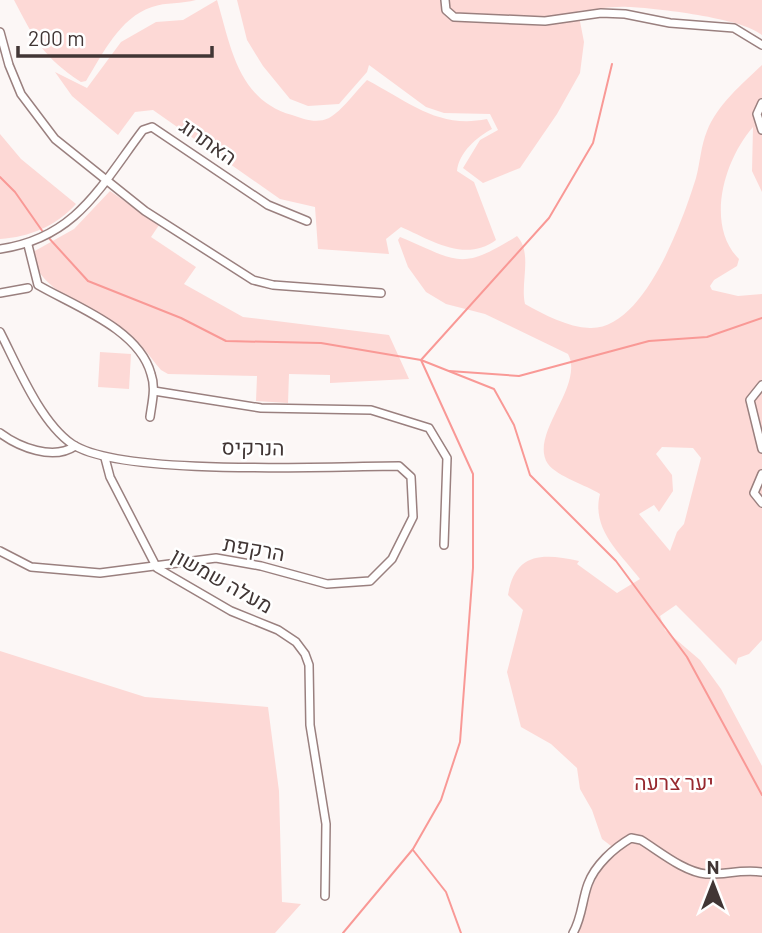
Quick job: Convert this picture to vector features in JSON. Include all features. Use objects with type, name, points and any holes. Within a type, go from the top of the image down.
[{"type":"street","points":[[445,0],[446,9],[454,17],[545,21],[601,13],[625,14],[670,23],[734,28],[762,45]]},
{"type":"street","points":[[0,32],[15,80],[34,114],[63,146],[105,181],[216,259],[253,281],[273,285],[381,293]]},
{"type":"street","points":[[762,103],[757,114],[762,130]]},
{"type":"street","name":"האתרוג","points":[[105,181],[143,130],[152,127],[268,205],[307,221]]},
{"type":"street","points":[[0,249],[27,245],[66,225],[105,181]]},
{"type":"street","points":[[27,245],[37,285],[106,324],[134,345],[151,372],[154,391],[150,417]]},
{"type":"street","points":[[0,293],[28,288]]},
{"type":"street","points":[[0,332],[48,418],[61,435],[75,446],[106,458]]},
{"type":"street","points":[[762,385],[750,400],[762,449]]},
{"type":"street","points":[[154,391],[261,408],[371,410],[429,428],[447,458],[444,544]]},
{"type":"street","points":[[0,433],[12,441],[40,451],[62,452],[75,446]]},
{"type":"street","name":"הנרקיס","points":[[106,458],[282,467],[400,466]]},
{"type":"street","name":"מעלה שמשון","points":[[106,458],[110,477],[157,568],[231,611],[278,630],[296,642],[305,654],[309,665],[310,725],[326,824],[325,896]]},
{"type":"street","name":"הרקפת","points":[[0,551],[31,567],[100,573],[157,568],[216,558],[261,566],[327,584],[370,581],[392,559],[413,517],[411,477],[400,466]]},
{"type":"street","points":[[762,474],[754,493],[762,503]]},
{"type":"street","points":[[573,933],[589,882],[612,852],[631,838],[641,840],[696,872],[708,874],[739,869],[762,872]]},
{"type":"green space","points":[[14,0],[196,0],[152,7],[130,19],[113,38],[86,81],[81,82],[57,64],[41,47]]},
{"type":"green space","points":[[217,0],[240,70],[259,97],[274,108],[306,119],[324,120],[339,111],[367,80],[411,105],[439,117],[469,121],[487,119],[492,129],[470,146],[461,158],[457,171],[474,182],[496,240],[484,247],[460,249],[436,243],[401,227],[386,239],[389,254],[318,249],[315,207],[280,199],[153,110],[135,112],[118,135],[72,96],[55,72],[87,88],[121,42],[156,22],[183,20]]},
{"type":"green space","points":[[237,0],[762,0],[762,35],[737,24],[677,12],[622,7],[578,11],[584,42],[580,73],[557,114],[520,168],[483,183],[463,168],[480,140],[498,130],[490,114],[444,113],[426,107],[369,65],[367,72],[339,104],[308,106],[290,99],[263,66],[247,40]]},
{"type":"green space","name":"יער צרעה","points":[[762,65],[762,192],[752,171],[753,127],[734,157],[722,193],[723,229],[729,245],[739,259],[737,266],[714,280],[710,286],[712,290],[738,296],[762,294],[762,640],[749,654],[738,658],[736,665],[676,605],[660,616],[665,630],[700,660],[721,689],[762,766],[762,933],[572,933],[597,876],[615,849],[602,839],[592,810],[580,789],[577,768],[551,744],[521,727],[507,672],[523,610],[508,595],[517,570],[524,563],[543,557],[579,561],[577,564],[617,593],[640,579],[603,529],[598,507],[600,494],[553,469],[544,452],[545,439],[569,381],[571,367],[568,354],[485,314],[446,304],[426,292],[408,267],[398,240],[400,237],[447,257],[459,259],[483,255],[517,236],[522,243],[525,259],[525,304],[573,325],[590,328],[610,324],[628,311],[644,292],[671,244],[690,197],[703,142],[711,121],[731,95]],"holes":[[[662,447],[693,448],[701,458],[684,524],[677,532],[670,551],[639,514],[654,505],[659,512],[673,491],[672,475],[656,454]]]},
{"type":"green space","points":[[0,134],[21,159],[76,204],[42,229],[22,236],[0,239]]},
{"type":"green space","points":[[110,191],[159,225],[151,237],[196,267],[184,284],[243,317],[389,335],[409,379],[330,383],[330,375],[289,374],[288,403],[256,401],[257,376],[168,374],[161,370],[129,333],[55,288],[36,266],[33,252],[74,229]]},
{"type":"green space","points":[[100,352],[131,354],[129,389],[98,387]]},
{"type":"green space","points":[[0,651],[145,697],[268,707],[279,791],[282,902],[301,904],[275,933],[0,933]]},
{"type":"waterway","points":[[343,933],[413,849],[441,800],[460,742],[473,568],[473,474],[421,360],[549,218],[593,143],[612,64]]},
{"type":"waterway","points":[[0,177],[15,192],[43,232]]},
{"type":"waterway","points":[[47,236],[88,281],[181,318],[226,341],[321,343],[421,360],[494,389],[514,425],[530,475],[616,561],[687,657],[762,795]]},
{"type":"waterway","points":[[449,371],[519,376],[649,341],[707,337],[762,318]]},
{"type":"waterway","points":[[413,850],[446,892],[461,933]]}]
